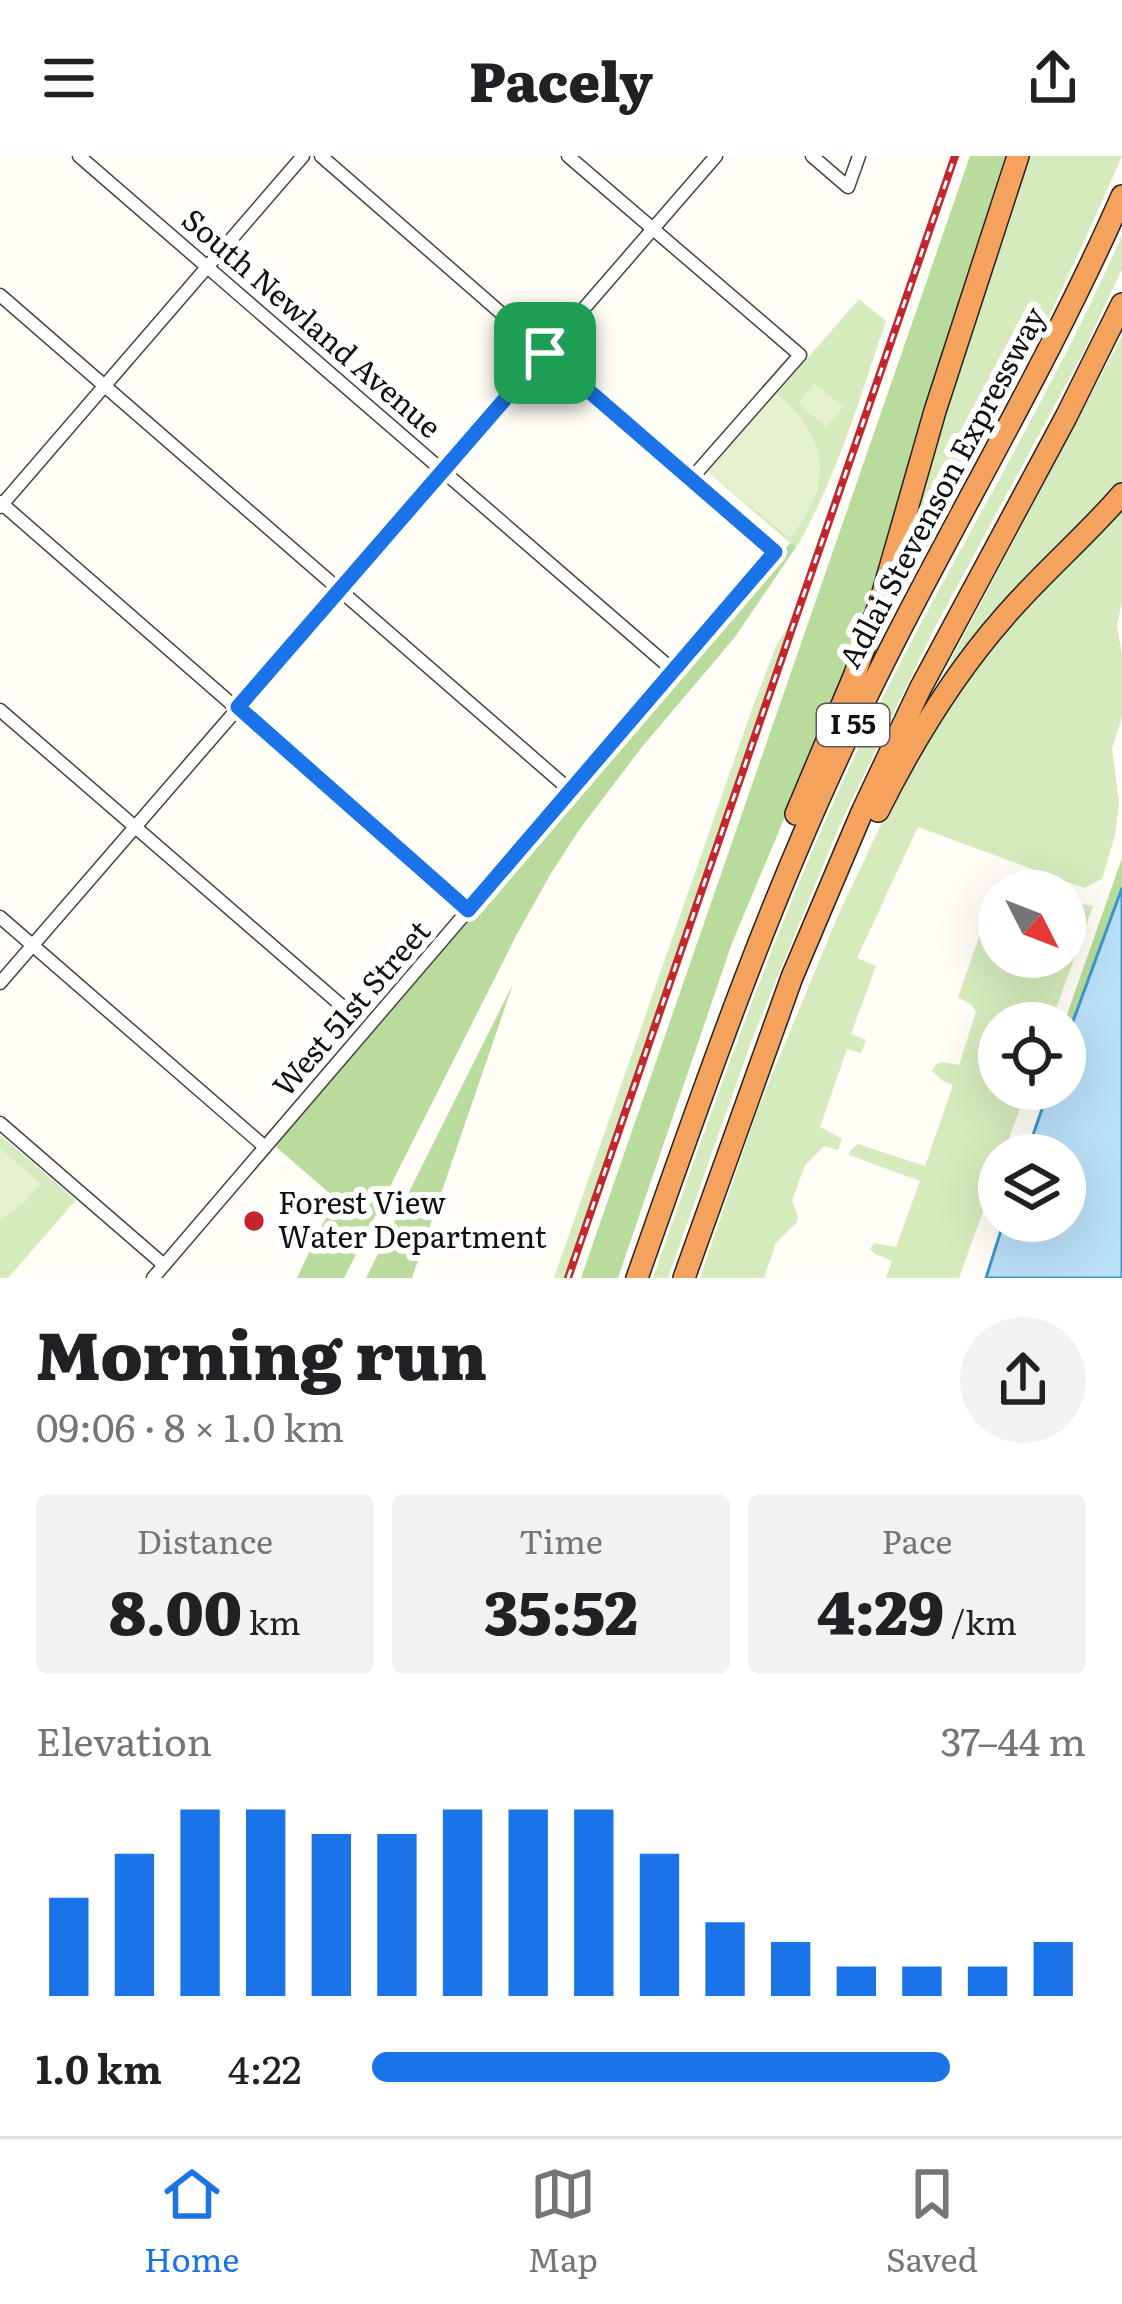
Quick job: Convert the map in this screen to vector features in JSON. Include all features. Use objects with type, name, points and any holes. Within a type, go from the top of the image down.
[{"type":"highway","points":[[723,1032],[752,919],[855,674],[882,596],[935,411],[1018,156]]},
{"type":"highway","name":"Adlai Stevenson Expressway","points":[[637,1278],[723,1032],[802,836],[897,635],[1032,386],[1122,196]]},
{"type":"highway","name":"I 55","points":[[684,1278],[792,977],[862,812],[920,689],[1122,304]]},
{"type":"highway","points":[[792,977],[901,766],[949,687],[1009,611],[1122,494]]},
{"type":"street","name":"South Newland Avenue","points":[[79,156],[674,671]]},
{"type":"street","points":[[303,156],[1,504],[468,910]]},
{"type":"street","points":[[321,156],[691,479],[800,355],[568,156]]},
{"type":"street","points":[[0,982],[716,156]]},
{"type":"street","points":[[812,156],[848,187],[859,156]]},
{"type":"street","points":[[0,295],[571,791]]},
{"type":"street","name":"West 51st Street","points":[[153,1278],[775,552],[691,479]]},
{"type":"street","points":[[0,710],[350,1013]]},
{"type":"street","points":[[0,917],[265,1148]]},
{"type":"street","points":[[0,1123],[164,1265]]},
{"type":"green space","points":[[970,156],[1005,156],[942,353],[873,598],[732,943],[618,1278],[581,1278]]},
{"type":"green space","points":[[1030,156],[1122,156],[1031,353],[875,647],[955,379]]},
{"type":"green space","points":[[1122,235],[1122,269],[1083,353],[933,631],[838,829],[751,1042],[668,1278],[653,1278],[750,1008],[830,809]]},
{"type":"green space","points":[[859,299],[886,321],[836,465],[796,548],[708,472]]},
{"type":"green space","points":[[1122,336],[1122,487],[940,689],[936,688]]},
{"type":"green space","points":[[814,383],[843,407],[826,427],[798,403]]},
{"type":"green space","points":[[777,393],[807,427],[820,462],[814,499],[790,538],[708,472]]},
{"type":"green space","points":[[1122,511],[1122,602],[1117,625],[1122,717],[1112,748],[1119,802],[1102,879],[1086,887],[1086,870],[1035,870],[918,827],[857,958],[876,966],[851,1034],[866,1040],[861,1053],[847,1049],[820,1127],[842,1139],[838,1150],[824,1146],[805,1165],[792,1201],[797,1222],[776,1243],[764,1278],[700,1278],[757,1111],[839,913],[888,810],[976,666]]},
{"type":"green space","points":[[790,543],[796,547],[735,637],[642,747],[550,875],[344,1278],[297,1278],[335,1198],[276,1147],[286,1131]]},
{"type":"green space","points":[[792,620],[565,1278],[554,1278],[752,709],[776,646]]},
{"type":"green space","points":[[1122,858],[1122,888],[1080,1002],[1071,1002],[1080,978],[1086,978],[1086,960]]},
{"type":"green space","points":[[978,941],[978,978],[1067,978],[1059,1002],[978,1002],[978,1110],[1019,1110],[1011,1134],[978,1134],[978,1225],[959,1278],[886,1278],[892,1261],[870,1249],[874,1243],[896,1247],[920,1181],[849,1155],[850,1150],[858,1144],[925,1166],[953,1085],[932,1071],[943,1062],[959,1065],[976,1012],[958,997]]},
{"type":"green space","points":[[513,984],[412,1278],[366,1278]]},
{"type":"green space","points":[[0,1135],[76,1200],[8,1278],[0,1278]]},
{"type":"green space","points":[[0,1148],[41,1184],[0,1220]]},
{"type":"water","points":[[1122,888],[1122,1278],[986,1278],[997,1242],[1086,1242],[1086,1134],[1033,1134],[1042,1110],[1086,1110],[1086,1002],[1080,1002]]},
{"type":"railway","points":[[568,1278],[955,156]]},
{"type":"place","name":"Forest View Water Department","points":[[254,1221]]},
{"type":"route","points":[[545,353],[775,552],[468,910],[238,707],[545,353]]}]
